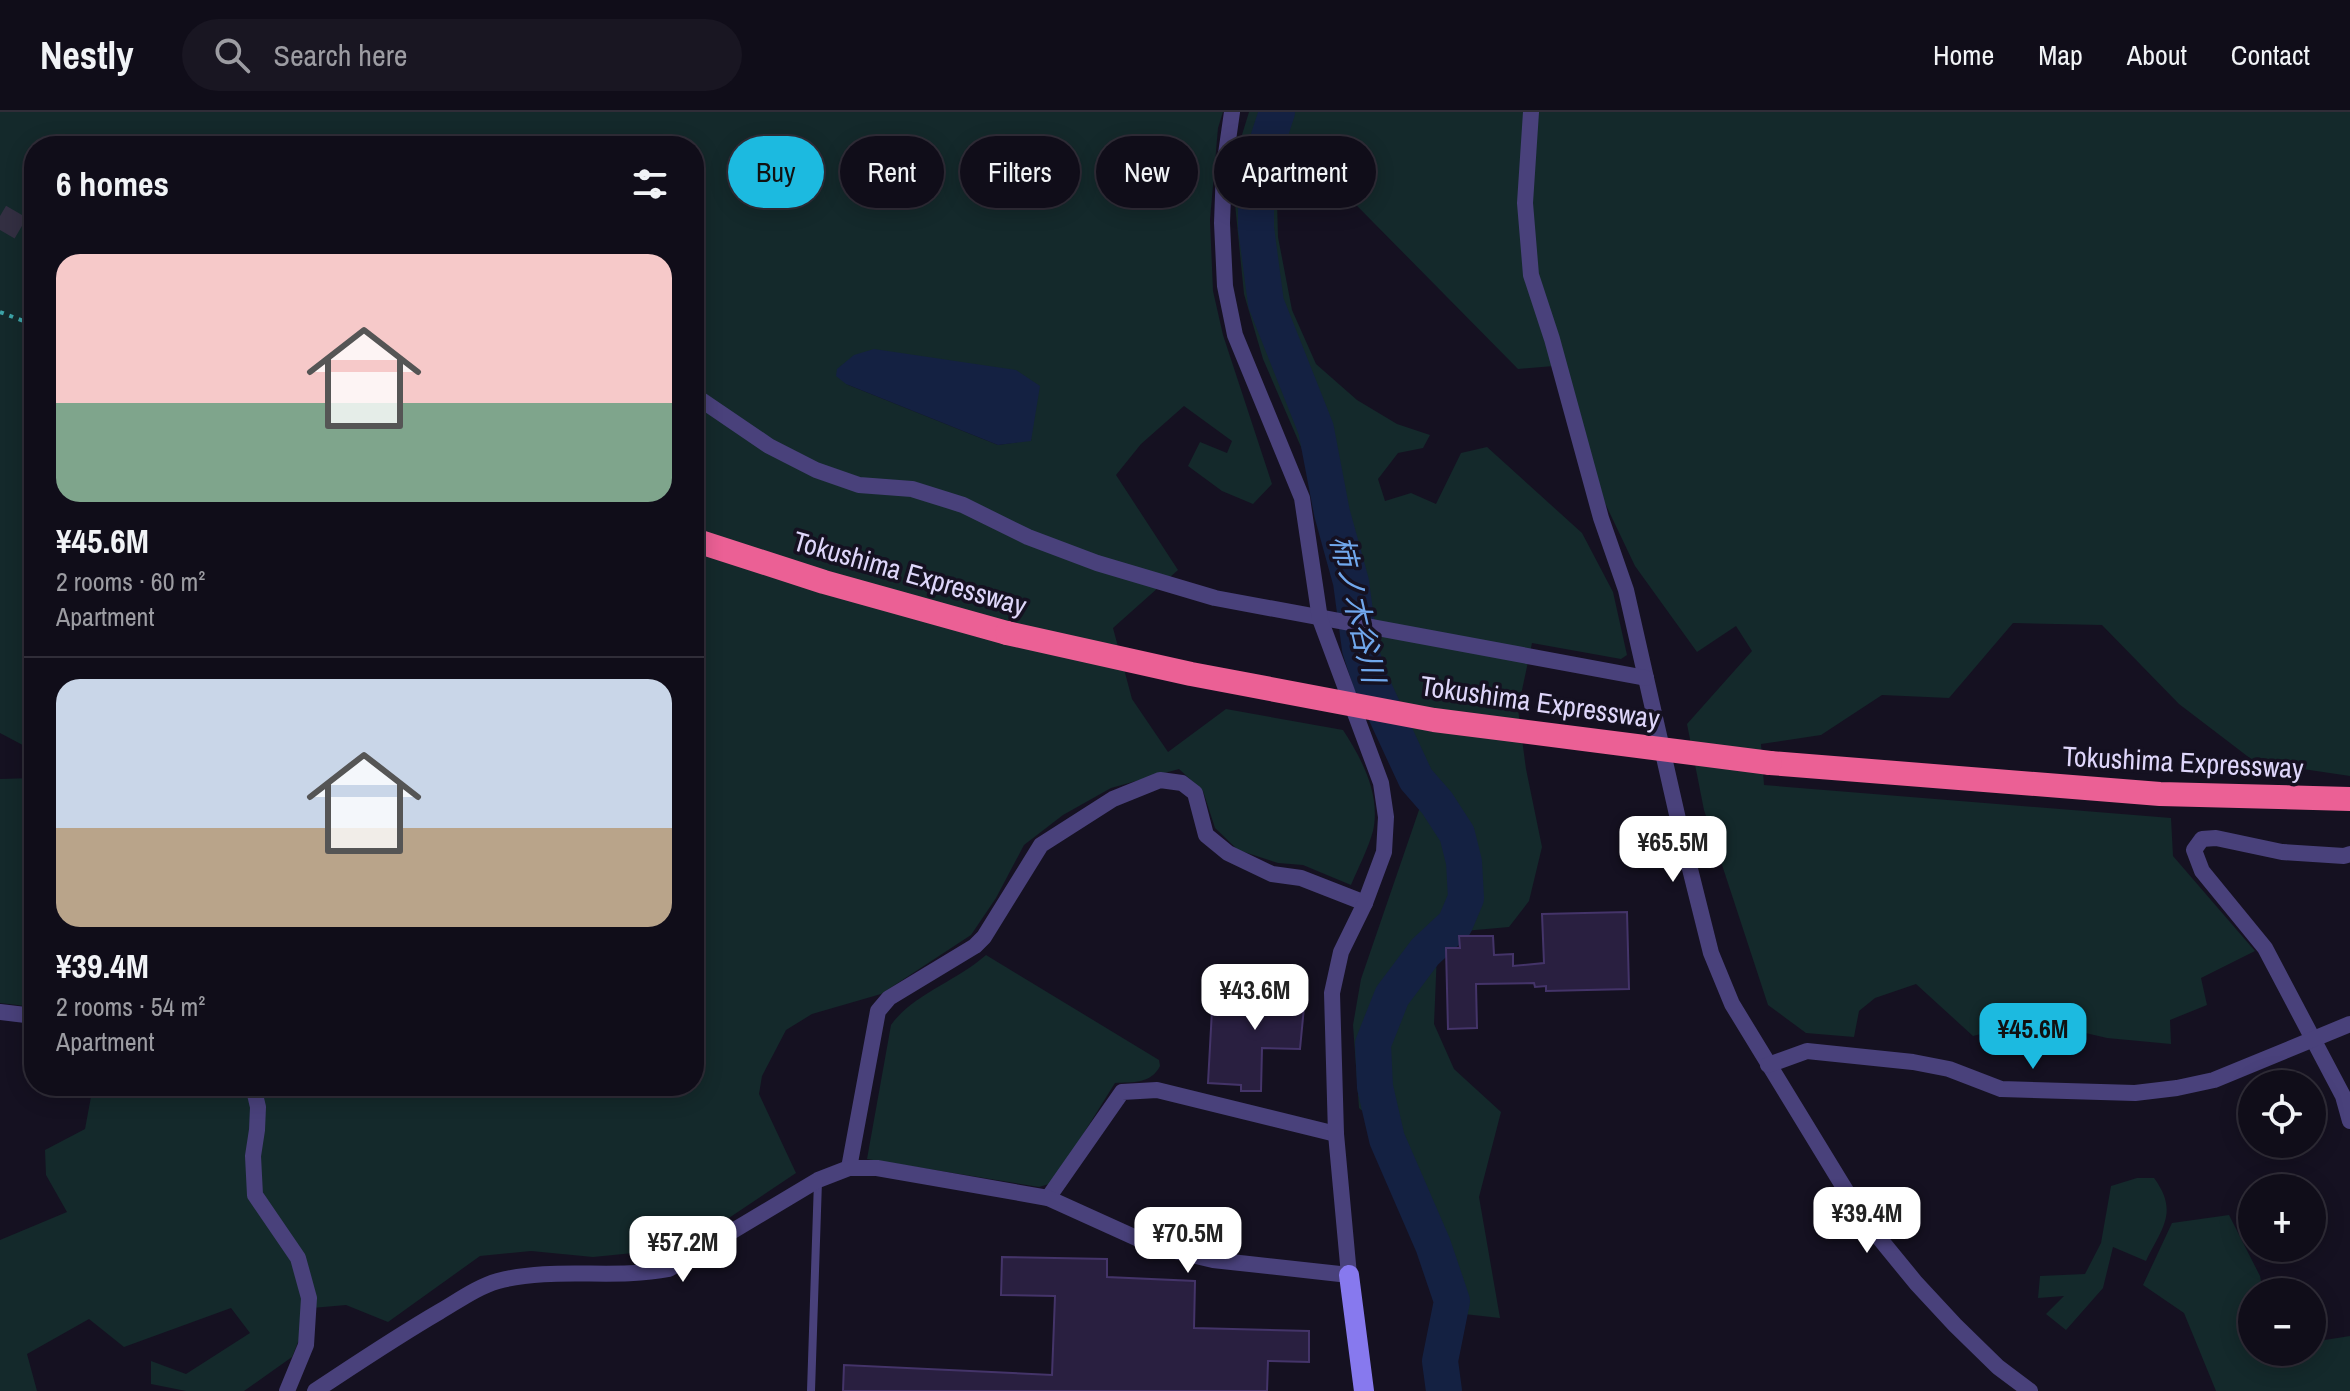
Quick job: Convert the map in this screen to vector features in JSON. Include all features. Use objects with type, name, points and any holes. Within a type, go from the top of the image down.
[{"type":"highway","name":"Tokushima Expressway","points":[[704,543],[824,582],[1007,633],[1191,674],[1434,720],[1770,763],[2160,794],[2350,799]]},
{"type":"street","points":[[1232,112],[1224,168],[1222,223],[1225,286],[1235,335],[1302,498],[1320,619],[1381,783],[1386,817],[1384,852],[1365,903],[1341,952],[1332,993],[1336,1134],[1364,1391]]},
{"type":"street","points":[[1531,112],[1525,203],[1531,275],[1601,518],[1626,590],[1711,953],[1732,1004],[1862,1217],[1955,1325],[1998,1367],[2030,1391]]},
{"type":"street","points":[[704,402],[769,446],[816,470],[859,485],[912,489],[963,505],[1028,537],[1097,563],[1200,594],[1344,624],[1646,678]]},
{"type":"street","points":[[849,1168],[878,1011],[889,998],[975,946],[984,937],[1041,845],[1113,799],[1160,780],[1182,783],[1195,793],[1206,835],[1228,853],[1272,874],[1301,878],[1365,903]]},
{"type":"street","points":[[2350,854],[2282,852],[2216,838],[2202,839],[2194,850],[2202,871],[2265,948],[2343,1096],[2350,1121]]},
{"type":"street","points":[[0,1012],[24,1015]]},
{"type":"street","points":[[1768,1065],[1807,1051],[1913,1062],[1949,1069],[2001,1089],[2135,1093],[2214,1080],[2350,1024]]},
{"type":"street","points":[[1048,1198],[1122,1092],[1157,1090],[1336,1134]]},
{"type":"street","points":[[255,1096],[258,1107],[253,1156],[255,1195],[298,1258],[309,1298],[306,1345],[287,1391]]},
{"type":"street","points":[[315,1391],[473,1291],[498,1281],[533,1276],[648,1273],[669,1269],[818,1180],[849,1168],[877,1168],[1048,1198],[1154,1246],[1213,1260],[1349,1275]]},
{"type":"lane","points":[[811,1391],[818,1180]]},
{"type":"path","points":[[0,312],[24,321]]},
{"type":"green space","points":[[0,112],[1223,112],[1217,136],[1214,136],[1210,220],[1213,291],[1223,335],[1272,484],[1253,504],[1222,491],[1188,466],[1200,442],[1227,453],[1232,441],[1184,406],[1141,444],[1116,475],[1178,570],[1113,628],[1132,699],[1168,752],[1226,709],[1343,730],[1368,778],[1375,818],[1371,838],[1351,885],[1303,865],[1278,863],[1238,850],[1215,828],[1203,791],[1179,769],[1111,788],[1063,815],[1024,845],[996,898],[971,935],[881,994],[812,1014],[786,1030],[762,1076],[759,1094],[796,1173],[684,1248],[593,1257],[531,1251],[480,1256],[388,1322],[346,1305],[312,1308],[292,1357],[244,1391],[186,1391],[151,1384],[151,1361],[186,1374],[250,1333],[231,1308],[124,1347],[89,1319],[27,1354],[37,1391],[0,1391],[0,1240],[67,1212],[46,1175],[45,1150],[85,1129],[91,1096],[704,1096],[704,136],[24,136],[24,746],[0,733]],"holes":[[[846,384],[1032,440],[998,445]]]},
{"type":"green space","points":[[1249,112],[2350,112],[2350,776],[2255,762],[2179,704],[2102,625],[2013,623],[1949,698],[1882,695],[1821,735],[1761,744],[1764,785],[2171,818],[2173,856],[2255,951],[2201,978],[2207,1005],[2170,1020],[2171,1044],[2107,1038],[2034,1021],[1973,1036],[1916,984],[1875,998],[1859,1011],[1854,1037],[1806,1033],[1768,1005],[1704,810],[1687,724],[1752,651],[1736,626],[1697,652],[1635,566],[1604,501],[1566,365],[1518,369],[1359,208],[1376,208],[1376,136],[1242,136]]},
{"type":"green space","points":[[1235,208],[1277,208],[1278,237],[1292,310],[1316,364],[1357,400],[1397,424],[1430,435],[1423,448],[1398,453],[1378,479],[1385,501],[1411,493],[1436,504],[1461,453],[1487,447],[1582,533],[1613,592],[1627,655],[1621,659],[1532,643],[1518,709],[1542,847],[1529,901],[1509,927],[1464,931],[1449,939],[1437,953],[1434,1024],[1454,1069],[1501,1112],[1479,1197],[1500,1318],[1464,1314],[1398,1143],[1359,1108],[1353,1025],[1361,979],[1431,775],[1378,677],[1352,550],[1304,454],[1263,359],[1244,294]]},
{"type":"green space","points":[[24,778],[24,1006],[0,1003],[0,779]]},
{"type":"green space","points":[[986,955],[1159,1060],[1160,1066],[1147,1079],[1115,1083],[1057,1176],[1049,1184],[1039,1187],[867,1159],[891,1025],[923,996]]},
{"type":"green space","points":[[2137,1178],[2154,1178],[2161,1190],[2167,1211],[2162,1229],[2146,1261],[2113,1247],[2103,1288],[2066,1330],[2046,1314],[2064,1296],[2038,1298],[2040,1276],[2085,1274],[2101,1243],[2111,1186]]},
{"type":"green space","points":[[2229,1215],[2238,1233],[2238,1262],[2253,1262],[2260,1276],[2238,1278],[2238,1366],[2326,1366],[2326,1340],[2350,1336],[2350,1391],[2216,1391],[2184,1313],[2143,1285],[2172,1223]]},
{"type":"water","points":[[874,349],[1016,370],[1040,386],[1031,441],[998,445],[846,384],[836,376],[837,369],[854,355]]},
{"type":"building","points":[[1627,912],[1629,989],[1546,991],[1546,986],[1535,987],[1534,983],[1476,984],[1477,1028],[1448,1029],[1446,948],[1460,948],[1459,936],[1493,936],[1494,955],[1513,954],[1513,966],[1544,963],[1542,914]]},
{"type":"building","points":[[1245,977],[1276,979],[1276,984],[1306,986],[1300,1049],[1262,1048],[1261,1091],[1241,1091],[1241,1085],[1208,1083],[1212,1010],[1243,1012]]},
{"type":"building","points":[[1002,1257],[1107,1259],[1107,1277],[1195,1281],[1194,1328],[1309,1331],[1309,1362],[1268,1361],[1267,1391],[843,1391],[844,1365],[1052,1375],[1055,1296],[1001,1295]]},
{"type":"waterway","name":"柿ノ木谷川","points":[[1277,112],[1256,176],[1256,228],[1266,303],[1316,429],[1332,513],[1351,582],[1360,649],[1370,680],[1416,779],[1437,803],[1457,834],[1464,862],[1466,898],[1455,924],[1425,952],[1392,996],[1373,1044],[1375,1087],[1387,1139],[1433,1245],[1452,1301],[1440,1361],[1444,1391]]},
{"type":"tunnel","points":[[0,216],[24,230]]}]
